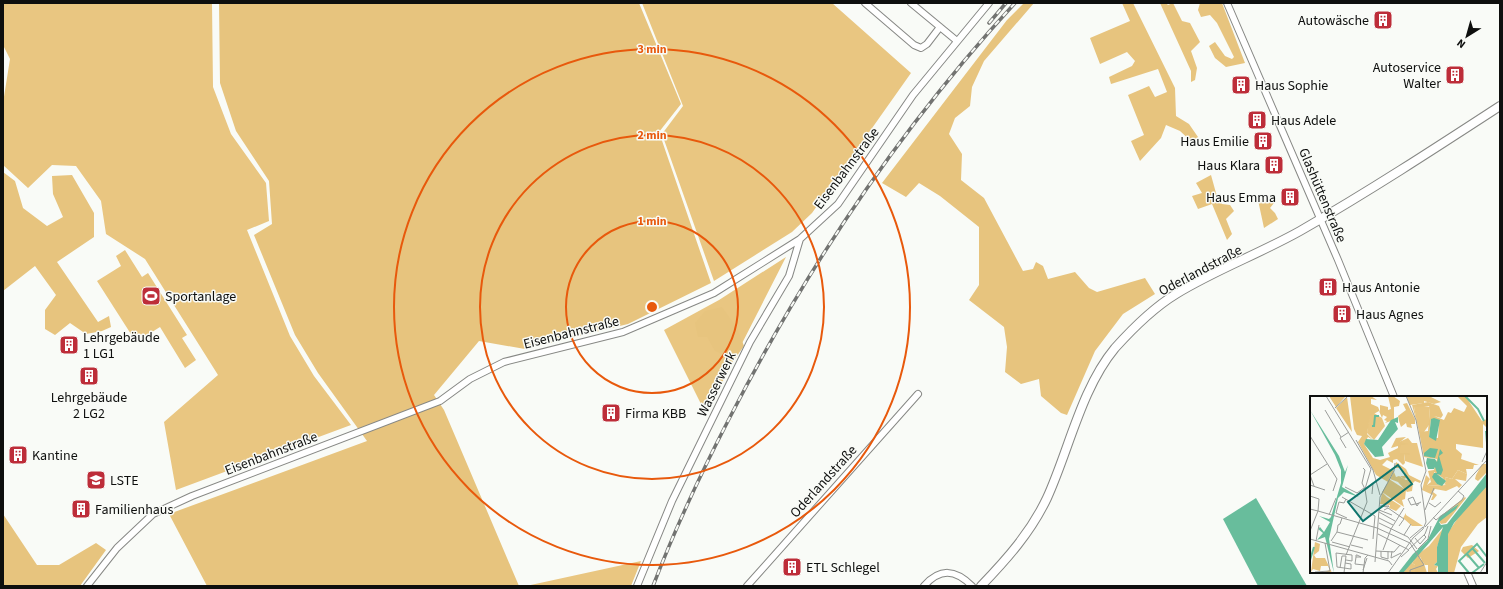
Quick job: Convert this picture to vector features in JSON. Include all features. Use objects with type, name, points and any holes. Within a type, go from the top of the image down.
[{"type":"street","points":[[865,3],[914,45],[921,48],[927,44],[940,27]]},
{"type":"street","points":[[911,3],[957,41]]},
{"type":"street","name":"Eisenbahnstraße","points":[[87,586],[117,548],[158,511],[192,496],[440,401],[470,379],[504,362],[623,332],[714,293],[800,239],[838,204],[913,95],[989,3]]},
{"type":"street","name":"Glashüttenstraße","points":[[1227,3],[1394,396]]},
{"type":"street","name":"Oderlandstraße","points":[[981,586],[1005,561],[1036,518],[1047,498],[1091,386],[1108,357],[1144,318],[1174,295],[1270,248],[1320,220],[1500,106]]},
{"type":"street","name":"Wasserwerk","points":[[637,586],[675,494],[750,342],[789,276],[800,239]]},
{"type":"street","name":"Oderlandstraße","points":[[747,586],[918,394]]},
{"type":"street","points":[[924,586],[931,578],[941,573],[953,573],[966,580],[972,586]]},
{"type":"street","points":[[1468,573],[1473,586]]},
{"type":"shaded area","points":[[3,3],[212,3],[213,87],[231,134],[266,183],[269,221],[247,230],[290,336],[314,376],[351,425],[176,490],[164,422],[218,375],[145,259],[106,234],[101,201],[76,166],[52,165],[28,188],[3,165],[3,103],[10,59],[3,45]]},
{"type":"shaded area","points":[[219,3],[639,3],[681,104],[659,132],[711,283],[628,324],[525,349],[479,341],[434,395],[444,410],[519,586],[207,586],[169,514],[367,441],[318,373],[295,335],[254,235],[272,224],[269,181],[236,131],[220,83]]},
{"type":"shaded area","points":[[642,3],[832,3],[911,73],[812,213],[792,232],[714,281],[662,134],[683,106]]},
{"type":"shaded area","points":[[1024,3],[1034,3],[984,61],[972,87],[970,106],[955,118],[949,134],[962,154],[961,180],[984,198],[1023,271],[1033,269],[1036,262],[1043,266],[1048,279],[1075,272],[1089,288],[1097,292],[1145,278],[1155,294],[1123,314],[1095,351],[1067,415],[1061,413],[1041,396],[1039,379],[1021,384],[1005,372],[1007,347],[1004,327],[969,300],[979,285],[979,227],[940,196],[919,183],[906,197],[882,183],[1007,20]]},
{"type":"shaded area","points":[[1122,3],[1133,3],[1175,88],[1176,116],[1189,124],[1198,137],[1194,144],[1180,131],[1166,125],[1161,138],[1140,161],[1131,141],[1144,135],[1128,95],[1149,86],[1155,97],[1167,92],[1158,69],[1111,84],[1109,77],[1132,66],[1135,61],[1127,52],[1100,64],[1090,38],[1130,21]]},
{"type":"shaded area","points":[[1160,3],[1166,3],[1168,5],[1173,3],[1182,21],[1190,23],[1200,42],[1191,51],[1197,68],[1195,80],[1191,82],[1191,71]]},
{"type":"shaded area","points":[[1200,3],[1222,3],[1245,63],[1226,67],[1215,58],[1209,46],[1215,42],[1225,56],[1232,59],[1234,57],[1217,23],[1210,15],[1201,17],[1198,10]]},
{"type":"shaded area","points":[[3,172],[15,181],[23,208],[47,226],[63,217],[53,194],[52,176],[72,175],[94,213],[94,237],[57,262],[98,322],[109,316],[111,327],[102,331],[86,334],[70,323],[55,335],[45,329],[45,310],[56,295],[35,266],[3,291]]},
{"type":"shaded area","points":[[1211,175],[1216,193],[1222,204],[1230,205],[1234,211],[1226,219],[1232,234],[1227,240],[1212,204],[1198,209],[1192,196],[1202,193],[1196,183]]},
{"type":"shaded area","points":[[1265,195],[1270,196],[1274,203],[1270,208],[1278,219],[1264,228],[1258,200]]},
{"type":"shaded area","name":"Sportanlage","points":[[125,250],[142,277],[148,273],[187,335],[182,338],[196,360],[185,368],[160,327],[136,342],[97,281],[121,266],[116,256]]},
{"type":"shaded area","points":[[786,257],[706,414],[664,330],[719,300]]},
{"type":"shaded area","points":[[722,307],[737,328],[744,346],[734,360],[715,351],[707,337],[698,337],[695,323],[705,311]]},
{"type":"shaded area","points":[[1256,498],[1307,586],[1258,586],[1223,519]]},
{"type":"shaded area","points":[[3,514],[37,565],[59,565],[96,543],[106,550],[80,586],[3,586]]},
{"type":"shaded area","points":[[641,561],[631,586],[526,586]]},
{"type":"railway","points":[[989,23],[1006,3]]},
{"type":"railway","points":[[653,586],[670,543],[708,460],[759,363],[823,254],[858,201],[933,99],[973,50],[1015,3]]},
{"type":"place","name":"Autowäsche","points":[[1383,20]]},
{"type":"place","name":"Autoservice Walter","points":[[1455,75]]},
{"type":"place","name":"Haus Sophie","points":[[1241,85]]},
{"type":"place","name":"Haus Adele","points":[[1257,120]]},
{"type":"place","name":"Haus Emilie","points":[[1263,141]]},
{"type":"place","name":"Haus Klara","points":[[1274,165]]},
{"type":"place","name":"Haus Emma","points":[[1290,197]]},
{"type":"place","name":"Haus Antonie","points":[[1328,287]]},
{"type":"place","name":"Sportanlage","points":[[151,296]]},
{"type":"place","name":"Haus Agnes","points":[[1342,314]]},
{"type":"place","name":"Lehrgebäude 1 LG1","points":[[69,345]]},
{"type":"place","name":"Lehrgebäude 2 LG2","points":[[89,376]]},
{"type":"place","name":"Firma KBB","points":[[611,413]]},
{"type":"place","name":"Kantine","points":[[18,455]]},
{"type":"place","name":"LSTE","points":[[96,480]]},
{"type":"place","name":"Familienhaus","points":[[81,509]]},
{"type":"place","name":"ETL Schlegel","points":[[792,567]]}]
